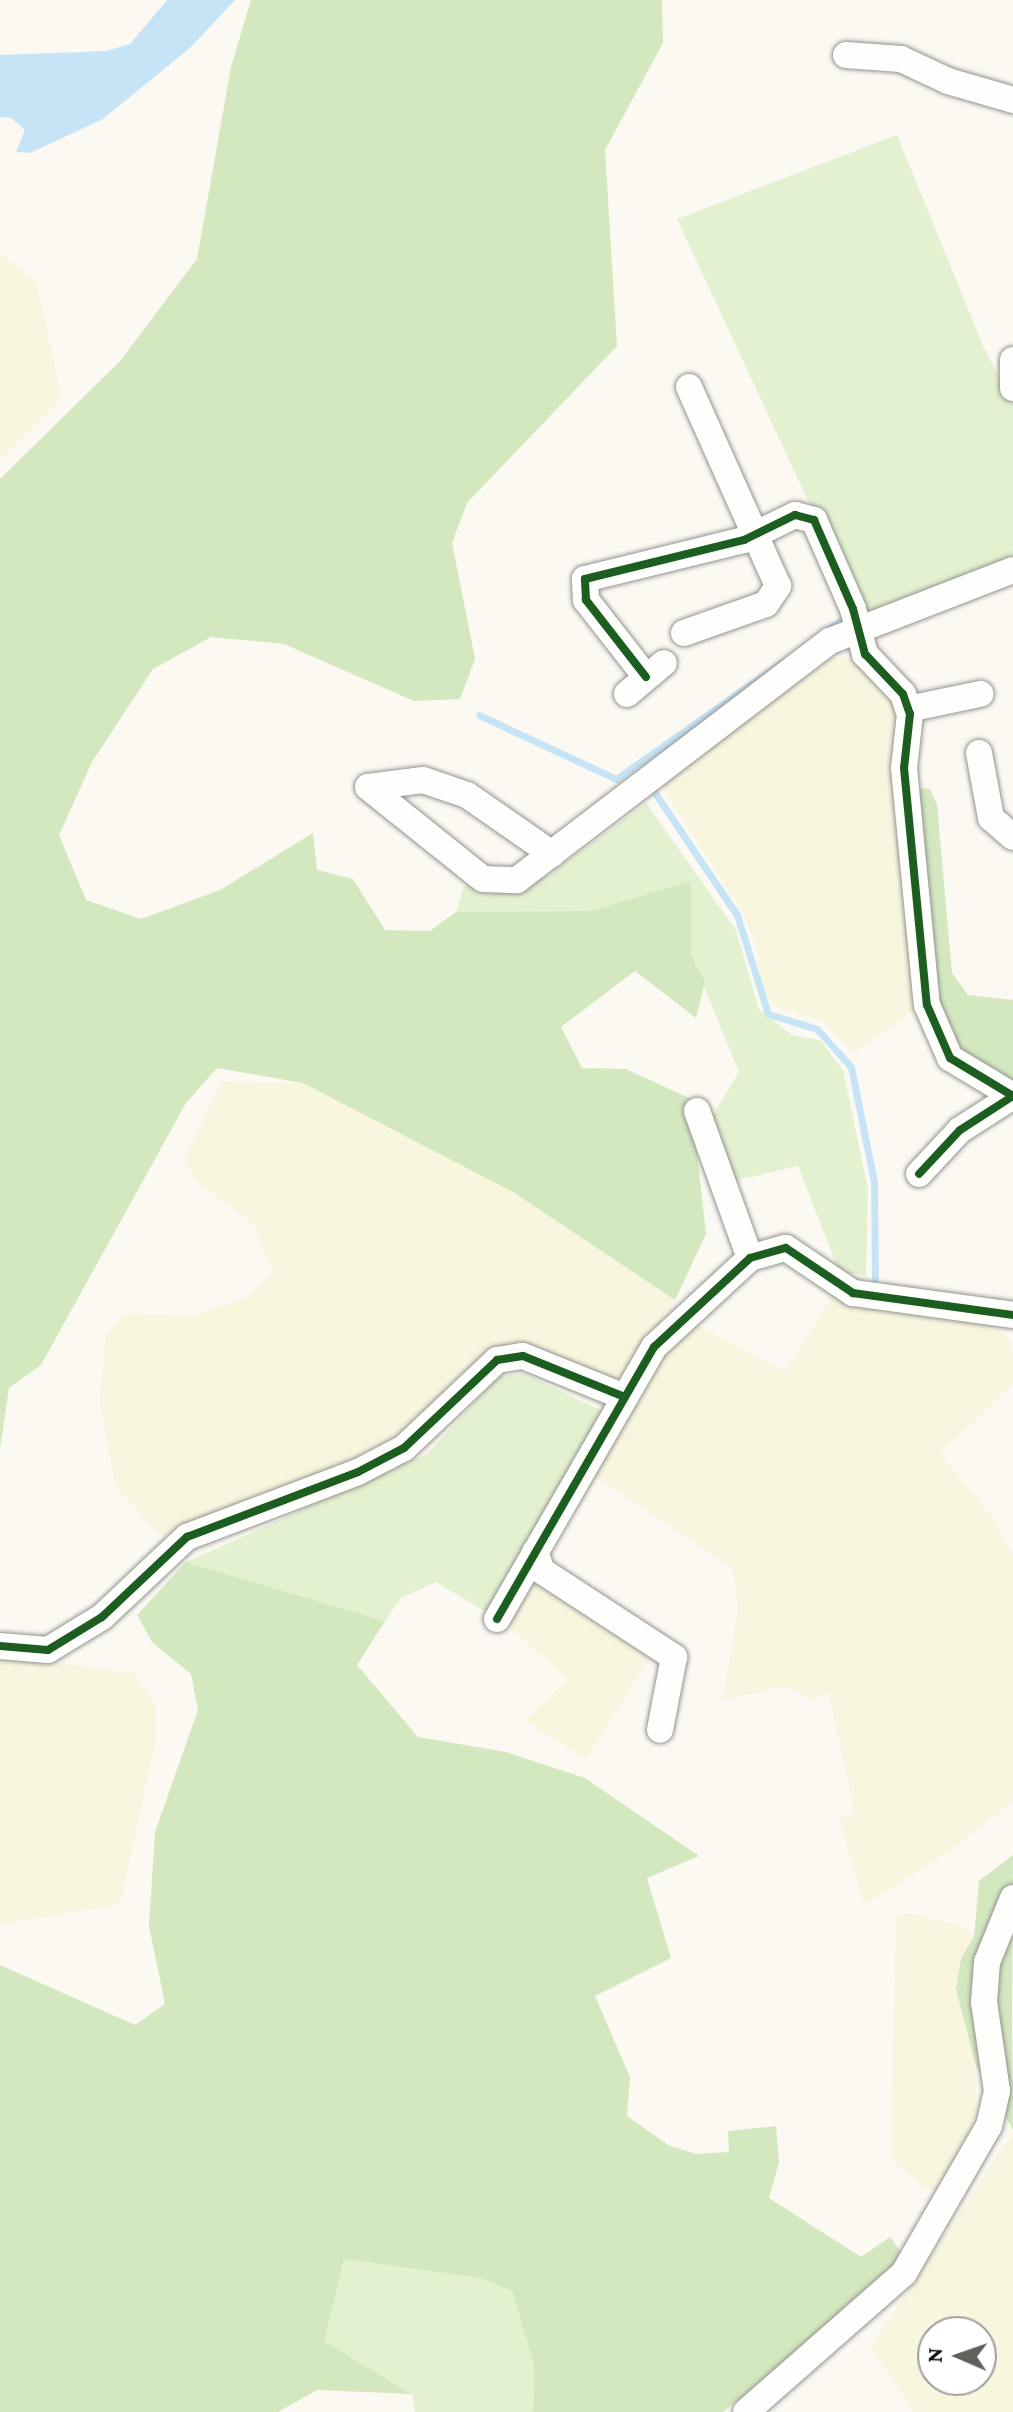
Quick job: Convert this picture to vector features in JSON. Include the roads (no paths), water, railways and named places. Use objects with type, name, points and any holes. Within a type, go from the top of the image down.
[{"type":"street","points":[[846,55],[901,59],[948,81],[1013,100]]},
{"type":"street","points":[[1013,360],[1013,388]]},
{"type":"street","points":[[684,633],[775,597],[778,586],[689,387]]},
{"type":"street","points":[[646,678],[586,600],[585,579],[744,540],[754,532],[795,515],[814,520],[853,609],[856,632],[865,654],[903,694],[908,709],[904,768],[927,1005],[950,1058],[1013,1096],[960,1130],[919,1174]]},
{"type":"street","points":[[552,854],[467,795],[423,780],[368,787],[483,879],[517,880],[552,854],[830,641],[1013,570]]},
{"type":"street","points":[[908,709],[980,694]]},
{"type":"street","points":[[979,753],[991,818],[1013,837]]},
{"type":"street","points":[[697,1111],[750,1258]]},
{"type":"street","points":[[497,1619],[622,1396],[654,1347],[750,1258],[786,1248],[853,1293],[1013,1315]]},
{"type":"street","points":[[0,1646],[48,1650],[102,1617],[187,1537],[358,1472],[404,1448],[497,1360],[523,1356],[622,1396]]},
{"type":"street","points":[[535,1552],[542,1571],[674,1657],[660,1730]]},
{"type":"street","points":[[746,2412],[904,2273],[989,2126],[997,2091],[984,2002],[987,1962],[1013,1898]]},
{"type":"water","points":[[167,0],[235,0],[191,47],[103,119],[30,153],[16,152],[25,130],[11,118],[0,117],[0,55],[106,51],[130,44]]},
{"type":"waterway","points":[[828,629],[845,617]]},
{"type":"waterway","points":[[479,715],[616,779],[782,662]]},
{"type":"waterway","points":[[655,793],[737,915],[768,1014],[817,1029],[851,1067],[874,1182],[875,1280]]}]
